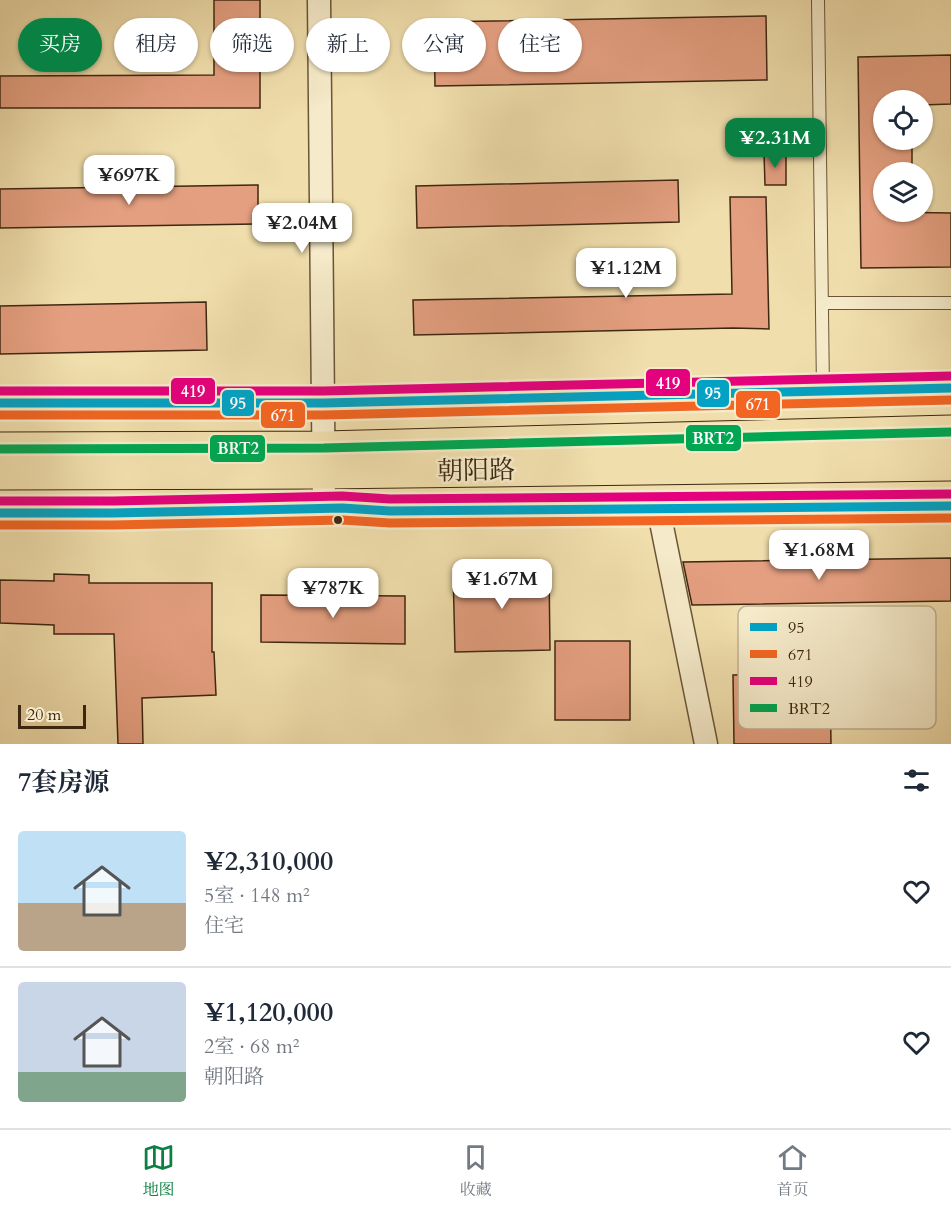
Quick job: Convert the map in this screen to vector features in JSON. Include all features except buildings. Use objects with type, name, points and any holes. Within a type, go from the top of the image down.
[{"type":"highway","name":"朝阳路","points":[[0,473],[951,432]]},
{"type":"highway","name":"朝阳路","points":[[0,449],[324,460],[951,464]]},
{"type":"street","points":[[319,0],[324,508]]},
{"type":"street","points":[[0,403],[324,403],[951,388]]},
{"type":"street","name":"朝阳路","points":[[0,513],[324,508],[366,508],[390,511],[951,506]]},
{"type":"street","points":[[658,507],[706,744]]},
{"type":"lane","points":[[818,0],[823,391]]},
{"type":"lane","points":[[822,303],[951,303]]},
{"type":"transit line","name":"419","points":[[0,391],[324,391],[951,376]]},
{"type":"transit line","name":"95","points":[[0,403],[324,403],[951,388]]},
{"type":"transit line","name":"671","points":[[0,415],[324,415],[951,400]]},
{"type":"transit line","name":"BRT2","points":[[0,449],[324,448],[951,432]]},
{"type":"transit line","name":"419","points":[[0,501],[342,496],[390,499],[951,494]]},
{"type":"transit line","name":"95","points":[[0,513],[342,508],[390,511],[951,506]]},
{"type":"transit line","name":"671","points":[[0,525],[342,520],[390,523],[951,518]]}]
